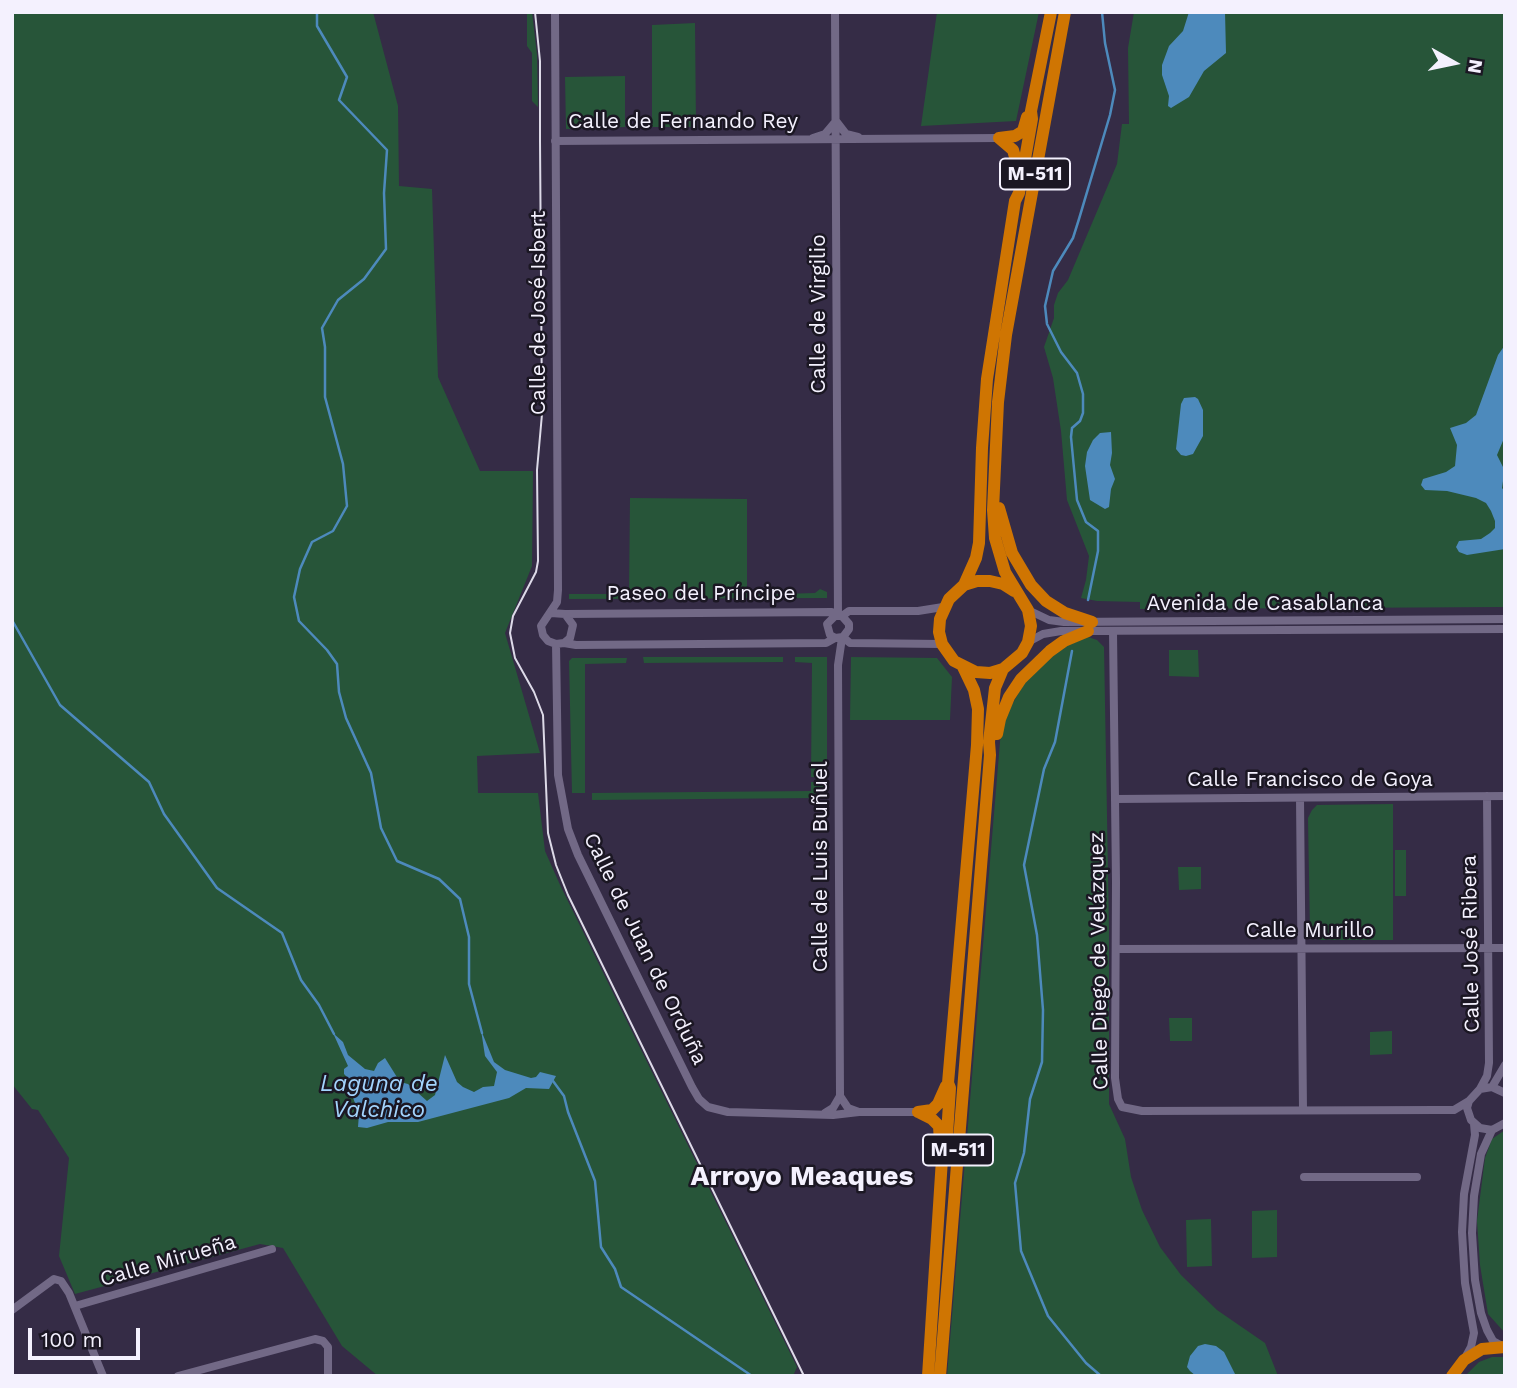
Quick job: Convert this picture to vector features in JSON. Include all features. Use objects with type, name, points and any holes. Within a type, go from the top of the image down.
[{"type":"highway","name":"M-511","points":[[999,138],[1015,136],[1023,131],[1031,111],[1051,12]]},
{"type":"highway","name":"M-511","points":[[1028,610],[1014,591],[1005,572],[995,538],[993,510],[998,402],[1006,335],[1065,12]]},
{"type":"highway","name":"M-511","points":[[943,607],[956,591],[964,586],[976,558],[979,543],[987,379],[1015,201],[1019,193],[1032,119],[1031,111]]},
{"type":"highway","name":"M-511","points":[[999,138],[1013,150],[1017,164],[1012,192],[1015,201]]},
{"type":"highway","points":[[995,491],[1004,534],[1023,575],[1046,601],[1090,627]]},
{"type":"highway","points":[[964,586],[977,581],[990,581],[1003,584],[1014,591]]},
{"type":"highway","points":[[942,644],[940,619],[943,607]]},
{"type":"highway","points":[[1028,610],[1031,626],[1028,642]]},
{"type":"highway","points":[[990,755],[1000,719],[1009,697],[1021,679],[1050,651],[1090,627]]},
{"type":"highway","name":"M-511","points":[[940,1376],[993,699],[1003,669],[1014,663],[1028,642]]},
{"type":"highway","name":"M-511","points":[[928,1376],[942,1160],[947,1138],[948,1083],[978,709],[974,690],[963,667],[954,661],[942,644]]},
{"type":"highway","points":[[963,667],[990,673],[1003,669]]},
{"type":"highway","points":[[918,1112],[932,1110],[938,1104],[948,1083]]},
{"type":"highway","points":[[918,1112],[939,1126],[939,1150],[942,1160]]},
{"type":"highway","points":[[1452,1376],[1464,1360],[1482,1349],[1503,1347]]},
{"type":"street","name":"Calle de José Isbert","points":[[551,613],[557,602],[558,590],[555,12]]},
{"type":"street","name":"Calle de Virgilio","points":[[835,12],[838,616]]},
{"type":"street","name":"Calle de Fernando Rey","points":[[811,138],[825,134],[836,121]]},
{"type":"street","points":[[836,121],[846,134],[861,138]]},
{"type":"street","name":"Calle de Fernando Rey","points":[[555,141],[999,138]]},
{"type":"street","name":"Paseo del Príncipe","points":[[565,614],[832,611],[838,616],[849,611],[918,611],[943,607]]},
{"type":"street","name":"Avenida de Casablanca","points":[[1028,610],[1049,620],[1113,631],[1505,629]]},
{"type":"street","points":[[560,643],[573,632],[573,625],[565,614],[551,613],[541,626],[543,635],[548,641],[560,643],[576,645],[826,643],[840,638],[849,629],[849,624],[838,616],[827,624],[827,630],[840,638],[850,643],[942,644]]},
{"type":"street","name":"Avenida de Casablanca","points":[[1028,642],[1051,632],[1090,627],[1505,620]]},
{"type":"street","name":"Calle Diego de Velázquez","points":[[1113,631],[1115,1078],[1122,1107],[1142,1111],[1454,1110],[1469,1101]]},
{"type":"street","name":"Calle de Luis Buñuel","points":[[840,638],[840,1096]]},
{"type":"street","name":"Calle de Juan de Orduña","points":[[560,643],[558,775],[568,829],[578,855],[692,1087],[708,1107],[728,1112],[825,1113]]},
{"type":"street","name":"Calle José Ribera","points":[[1480,1088],[1487,1076],[1489,1063],[1487,796]]},
{"type":"street","name":"Calle Francisco de Goya","points":[[1115,799],[1505,796]]},
{"type":"street","points":[[1300,798],[1303,1110]]},
{"type":"street","name":"Calle Murillo","points":[[1116,949],[1505,948]]},
{"type":"street","points":[[1492,1087],[1505,1065]]},
{"type":"street","points":[[1492,1130],[1474,1124],[1468,1114],[1469,1101],[1480,1088],[1492,1087],[1505,1093]]},
{"type":"street","points":[[825,1113],[833,1108],[840,1096],[848,1108],[859,1112]]},
{"type":"street","points":[[825,1113],[918,1112]]},
{"type":"street","points":[[1503,1347],[1493,1341],[1487,1330],[1475,1280],[1472,1233],[1474,1196],[1483,1145],[1492,1130],[1505,1123]]},
{"type":"street","points":[[1464,1360],[1474,1333],[1465,1283],[1462,1232],[1464,1194],[1475,1135],[1474,1124]]},
{"type":"street","points":[[1304,1177],[1417,1177]]},
{"type":"street","name":"Calle Mirueña","points":[[75,1307],[272,1249]]},
{"type":"street","points":[[12,1310],[54,1279],[65,1285],[103,1376]]},
{"type":"street","points":[[178,1376],[315,1339],[323,1341],[328,1347],[328,1376]]},
{"type":"green space","points":[[12,12],[373,12],[398,106],[399,186],[432,189],[438,377],[480,471],[533,471],[532,566],[505,633],[540,753],[477,756],[478,793],[538,793],[545,851],[797,1367],[793,1376],[378,1376],[342,1346],[283,1248],[260,1244],[75,1294],[59,1256],[69,1158],[38,1110],[32,1109],[12,1084]]},
{"type":"green space","points":[[527,12],[532,12],[537,55],[538,107],[532,101],[532,53],[527,46]]},
{"type":"green space","points":[[937,12],[1039,12],[1016,121],[921,126]]},
{"type":"green space","points":[[1134,12],[1505,12],[1505,607],[1140,609],[1140,602],[1081,598],[1089,556],[1067,500],[1061,431],[1053,378],[1044,347],[1054,318],[1058,293],[1068,280],[1117,164],[1122,124],[1129,124],[1128,48]]},
{"type":"green space","points":[[695,23],[696,127],[652,127],[652,25]]},
{"type":"green space","points":[[625,76],[625,127],[566,129],[565,77]]},
{"type":"green space","points":[[630,498],[747,499],[747,595],[815,593],[820,589],[827,592],[827,598],[569,599],[569,594],[629,594]]},
{"type":"green space","points":[[1085,636],[1097,640],[1104,647],[1109,1104],[1125,1139],[1131,1177],[1142,1210],[1160,1247],[1181,1275],[1217,1310],[1265,1343],[1278,1376],[947,1376],[1001,730],[1025,681],[1062,646]]},
{"type":"green space","points":[[1169,650],[1198,650],[1199,677],[1169,676]]},
{"type":"green space","points":[[643,657],[783,657],[783,662],[644,663]]},
{"type":"green space","points":[[795,657],[827,657],[827,777],[811,777],[812,663],[795,662]]},
{"type":"green space","points":[[851,657],[937,658],[952,677],[950,720],[850,720]]},
{"type":"green space","points":[[572,658],[627,658],[626,663],[585,664],[585,793],[572,793],[569,661]]},
{"type":"green space","points":[[811,782],[828,782],[828,792],[816,792],[816,798],[592,800],[592,793],[811,791]]},
{"type":"green space","points":[[1393,804],[1393,940],[1315,938],[1310,933],[1308,818],[1312,810],[1317,805]]},
{"type":"green space","points":[[1395,850],[1406,850],[1406,896],[1395,896]]},
{"type":"green space","points":[[1178,867],[1201,867],[1201,889],[1179,890]]},
{"type":"green space","points":[[1169,1018],[1192,1018],[1192,1041],[1170,1041]]},
{"type":"green space","points":[[1392,1031],[1392,1054],[1370,1055],[1370,1032]]},
{"type":"green space","points":[[1505,1130],[1505,1333],[1488,1314],[1480,1265],[1477,1221],[1485,1158],[1492,1139]]},
{"type":"green space","points":[[1277,1210],[1277,1257],[1252,1258],[1252,1211]]},
{"type":"green space","points":[[1211,1219],[1212,1266],[1187,1267],[1186,1220]]},
{"type":"green space","points":[[1492,1357],[1505,1357],[1505,1376],[1465,1376],[1479,1362]]},
{"type":"water","points":[[1189,12],[1225,12],[1226,53],[1204,71],[1189,97],[1171,108],[1168,106],[1169,96],[1162,75],[1162,65],[1169,46],[1183,31]]},
{"type":"water","points":[[1505,345],[1505,436],[1497,455],[1504,474],[1502,488],[1505,492],[1505,549],[1467,555],[1459,552],[1456,547],[1459,541],[1481,539],[1495,528],[1495,521],[1486,503],[1447,491],[1425,490],[1421,485],[1423,479],[1446,472],[1455,466],[1457,445],[1450,428],[1466,423],[1476,415],[1498,355]]},
{"type":"water","points":[[1195,397],[1203,410],[1203,436],[1193,454],[1186,456],[1176,449],[1181,404],[1184,398]]},
{"type":"water","points":[[1111,432],[1110,465],[1115,479],[1109,507],[1105,509],[1090,500],[1085,466],[1087,452],[1093,440],[1100,433]]},
{"type":"water","name":"Laguna de Valchico","points":[[481,1030],[494,1062],[505,1070],[531,1078],[540,1072],[556,1076],[549,1089],[526,1088],[509,1098],[418,1122],[388,1122],[367,1128],[358,1127],[359,1114],[344,1074],[344,1069],[348,1066],[333,1033],[343,1042],[348,1055],[365,1069],[374,1071],[378,1063],[385,1058],[400,1082],[408,1084],[427,1101],[435,1095],[445,1055],[457,1082],[463,1087],[474,1092],[483,1087],[494,1086],[497,1072],[485,1056]]},
{"type":"water","points":[[1198,1346],[1216,1346],[1224,1352],[1236,1376],[1196,1376],[1190,1371],[1187,1367],[1190,1356]]},
{"type":"waterway","points":[[317,12],[317,26],[347,77],[339,100],[387,150],[384,193],[386,249],[364,279],[338,300],[322,328],[325,347],[325,397],[343,464],[347,506],[333,531],[312,542],[300,569],[294,597],[299,621],[337,664],[339,692],[346,718],[371,773],[381,828],[397,861],[439,879],[460,899],[469,937],[469,984],[482,1033]]},
{"type":"waterway","points":[[1088,600],[1098,551],[1098,531],[1086,522],[1077,500],[1071,437],[1072,428],[1080,421],[1083,413],[1083,394],[1077,373],[1061,352],[1047,324],[1045,306],[1053,271],[1073,238],[1115,90],[1105,43],[1102,12]]},
{"type":"waterway","points":[[12,620],[60,705],[149,782],[164,814],[217,888],[282,933],[301,980],[319,1005],[334,1034]]},
{"type":"waterway","points":[[1072,651],[1055,742],[1044,769],[1024,865],[1037,935],[1043,1010],[1042,1062],[1030,1099],[1024,1153],[1015,1183],[1021,1251],[1048,1316],[1086,1363],[1101,1376]]},
{"type":"waterway","points":[[553,1081],[564,1096],[595,1181],[601,1247],[615,1269],[621,1287],[752,1376]]},
{"type":"tram line","points":[[535,12],[540,61],[542,414],[537,470],[538,561],[536,572],[513,616],[510,633],[515,658],[543,715],[548,833],[556,865],[568,895],[804,1376]]},
{"type":"district","name":"Arroyo Meaques","points":[[802,1177]]}]
